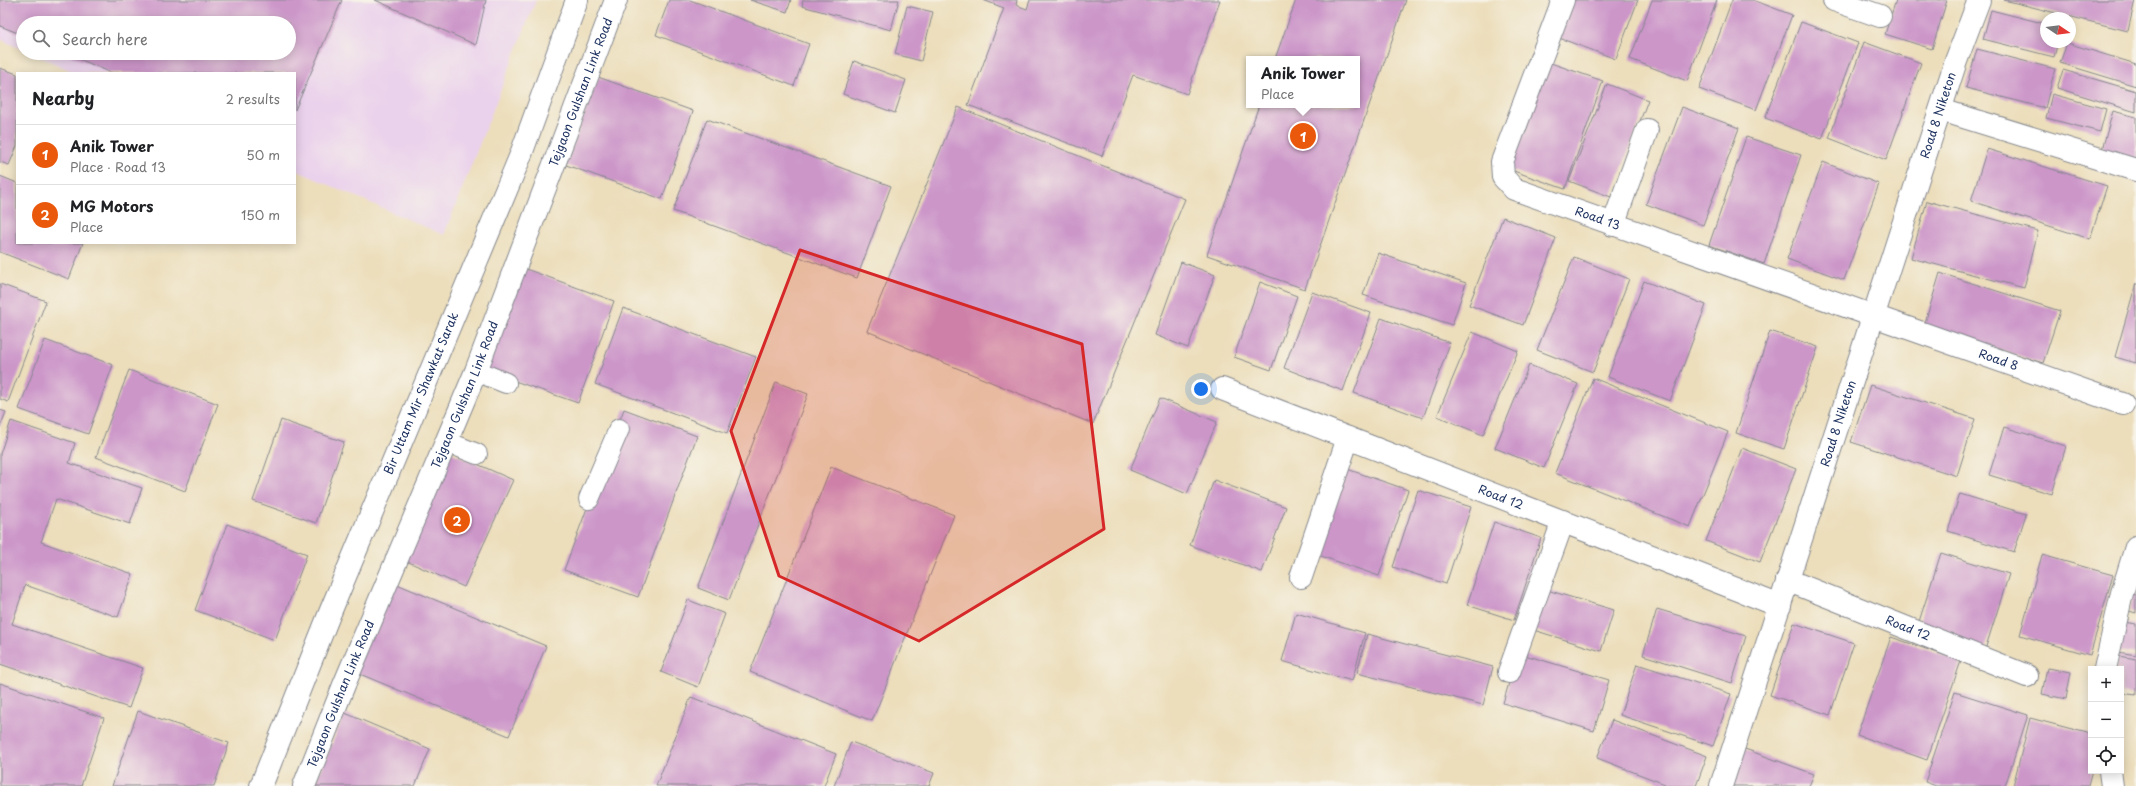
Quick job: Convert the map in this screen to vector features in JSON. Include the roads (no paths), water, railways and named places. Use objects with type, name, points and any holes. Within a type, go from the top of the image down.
[{"type":"street","name":"Bir Uttam Mir Shawkat Sarak","points":[[260,786],[329,615],[520,157],[577,0]]},
{"type":"street","name":"Tejgaon Gulshan Link Road","points":[[304,786],[344,685],[476,371],[616,0]]},
{"type":"street","name":"Road 13","points":[[1563,0],[1502,162],[1503,177],[1514,189],[1874,316]]},
{"type":"street","points":[[1834,0],[1880,16]]},
{"type":"street","name":"Road 8 Niketon","points":[[1721,786],[1928,152],[1956,61],[1979,0]]},
{"type":"street","points":[[1941,110],[2136,170]]},
{"type":"street","points":[[1613,225],[1647,130]]},
{"type":"street","name":"Road 8","points":[[1874,316],[2123,404]]},
{"type":"street","name":"Road 12","points":[[1222,389],[1780,606]]},
{"type":"street","points":[[1301,577],[1348,438]]},
{"type":"street","points":[[1509,672],[1563,521]]},
{"type":"street","points":[[2107,666],[2122,593],[2136,547]]},
{"type":"street","name":"Road 12","points":[[1787,580],[2027,676]]},
{"type":"street","points":[[2110,774],[2112,786]]},
{"type":"lane","points":[[476,371],[506,383]]},
{"type":"lane","points":[[589,499],[619,429]]},
{"type":"lane","points":[[447,442],[477,454]]},
{"type":"place","name":"Anik Tower","points":[[1303,136]]},
{"type":"place","name":"MG Motors","points":[[457,520]]}]
